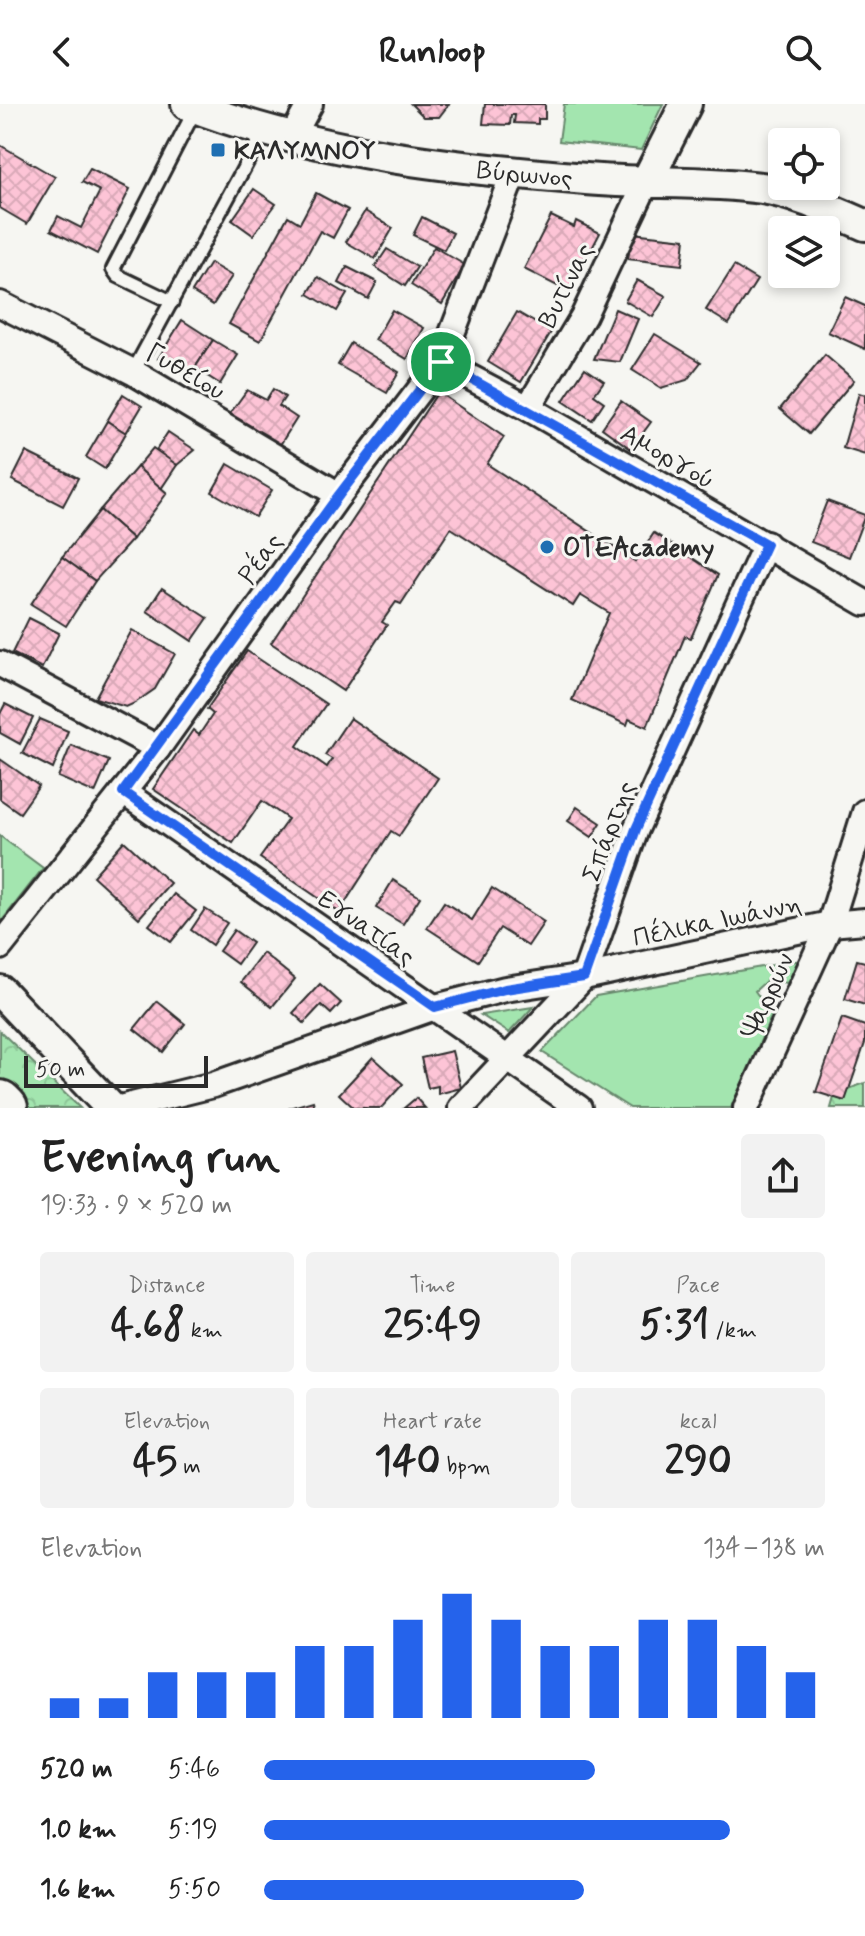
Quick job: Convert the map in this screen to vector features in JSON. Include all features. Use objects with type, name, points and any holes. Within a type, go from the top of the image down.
[{"type":"highway","points":[[0,1103],[5,1108]]},
{"type":"street","points":[[278,134],[310,104]]},
{"type":"street","points":[[646,183],[686,104]]},
{"type":"street","name":"Βύρωνος","points":[[192,106],[278,134],[380,154],[514,172],[765,189],[811,202],[865,225]]},
{"type":"street","name":"Ρέας","points":[[0,947],[158,748],[339,495],[441,362],[514,172]]},
{"type":"street","name":"Βυτίνας","points":[[528,408],[584,315],[646,183]]},
{"type":"street","name":"Γυθείου","points":[[0,304],[133,372],[339,495]]},
{"type":"street","name":"Αμοργού","points":[[441,362],[528,408],[865,603]]},
{"type":"street","name":"Σπάρτης","points":[[461,1108],[584,977],[636,829],[766,544]]},
{"type":"street","points":[[0,664],[158,748]]},
{"type":"street","name":"Εγνατίας","points":[[123,792],[435,1007],[505,1060],[579,1108]]},
{"type":"street","name":"Ψαρρών","points":[[746,1108],[830,924],[865,812]]},
{"type":"street","name":"Πέλικα Ιωάννη","points":[[120,1108],[213,1085],[435,1007],[505,989],[584,977],[830,924],[865,921]]},
{"type":"street","points":[[0,991],[111,1108]]},
{"type":"lane","points":[[172,302],[118,276],[113,269],[192,106]]},
{"type":"lane","points":[[133,372],[172,302],[278,134]]},
{"type":"green space","points":[[564,104],[663,104],[641,150],[559,141]]},
{"type":"green space","points":[[0,836],[43,868],[0,923]]},
{"type":"green space","points":[[801,960],[787,983],[767,980],[755,991],[772,1015],[731,1108],[630,1108],[542,1052],[596,996]]},
{"type":"green space","points":[[533,1007],[509,1033],[481,1015]]},
{"type":"green space","points":[[0,1031],[80,1108],[29,1108],[0,1080]]},
{"type":"green space","points":[[865,1083],[865,1108],[831,1108],[835,1094]]},
{"type":"building","points":[[411,104],[449,104],[439,117],[424,117]]},
{"type":"building","points":[[485,104],[545,104],[545,119],[538,119],[538,124],[514,123],[515,115],[511,115],[510,125],[483,124]]},
{"type":"building","points":[[0,145],[55,177],[27,224],[0,208]]},
{"type":"building","points":[[90,169],[130,189],[97,254],[51,230],[58,216],[81,228],[100,191],[82,182]]},
{"type":"building","points":[[254,189],[276,204],[253,235],[232,220]]},
{"type":"building","points":[[316,193],[348,210],[333,238],[320,231],[260,341],[229,324],[288,216],[300,223]]},
{"type":"building","points":[[365,211],[393,228],[375,259],[346,242]]},
{"type":"building","points":[[551,216],[574,227],[576,221],[600,233],[569,292],[524,269]]},
{"type":"building","points":[[422,217],[453,233],[444,250],[413,235]]},
{"type":"building","points":[[632,233],[685,239],[682,265],[628,259]]},
{"type":"building","points":[[434,247],[465,265],[442,304],[411,285]]},
{"type":"building","points":[[387,249],[417,267],[405,286],[375,267]]},
{"type":"building","points":[[210,263],[232,276],[213,305],[192,292]]},
{"type":"building","points":[[734,266],[757,280],[729,324],[706,310]]},
{"type":"building","points":[[347,267],[377,282],[368,299],[339,283]]},
{"type":"building","points":[[318,277],[347,294],[337,311],[308,294]]},
{"type":"building","points":[[637,280],[666,296],[653,317],[625,301]]},
{"type":"building","points":[[845,297],[865,306],[865,349],[828,332]]},
{"type":"building","points":[[615,309],[638,319],[620,362],[594,359]]},
{"type":"building","points":[[392,310],[424,328],[407,359],[375,340]]},
{"type":"building","points":[[517,312],[551,332],[521,382],[488,362]]},
{"type":"building","points":[[182,320],[213,340],[189,377],[158,359]]},
{"type":"building","points":[[655,334],[701,362],[687,380],[661,388],[632,370]]},
{"type":"building","points":[[213,340],[238,355],[220,384],[195,368]]},
{"type":"building","points":[[351,343],[399,372],[387,393],[338,365]]},
{"type":"building","points":[[825,355],[854,380],[809,434],[780,409]]},
{"type":"building","points":[[585,368],[604,381],[594,395],[604,402],[592,420],[563,401]]},
{"type":"building","points":[[273,389],[285,397],[279,406],[297,418],[278,448],[229,415],[247,390],[266,400]]},
{"type":"building","name":"OTEAcademy","points":[[438,392],[504,437],[487,464],[635,561],[654,533],[718,575],[691,638],[685,636],[647,727],[629,719],[627,725],[572,700],[609,613],[580,595],[573,606],[451,528],[401,604],[396,602],[382,622],[387,625],[343,691],[271,643]]},
{"type":"building","points":[[859,393],[865,395],[865,455],[843,448]]},
{"type":"building","points":[[123,394],[142,406],[126,433],[107,421]]},
{"type":"building","points":[[621,401],[651,422],[631,449],[602,428]]},
{"type":"building","points":[[107,421],[126,433],[105,469],[86,457]]},
{"type":"building","points":[[168,432],[195,450],[177,465],[155,452]]},
{"type":"building","points":[[153,448],[177,465],[161,489],[137,467]]},
{"type":"building","points":[[26,452],[78,478],[63,506],[12,480]]},
{"type":"building","points":[[228,464],[272,490],[255,517],[212,492]]},
{"type":"building","points":[[137,467],[167,493],[133,539],[100,510]]},
{"type":"building","points":[[827,501],[865,515],[849,557],[811,542]]},
{"type":"building","points":[[100,510],[133,539],[95,581],[62,557]]},
{"type":"building","points":[[62,557],[95,581],[66,626],[31,604]]},
{"type":"building","points":[[162,588],[208,618],[192,641],[147,611]]},
{"type":"building","points":[[29,618],[59,633],[42,668],[12,653]]},
{"type":"building","points":[[132,630],[175,654],[155,689],[135,703],[126,707],[95,698]]},
{"type":"building","points":[[247,651],[326,704],[297,746],[327,767],[332,759],[325,755],[350,718],[438,778],[399,836],[391,831],[339,912],[260,858],[288,819],[262,801],[233,843],[153,789],[193,730],[199,735],[213,714],[207,709]]},
{"type":"building","points":[[5,704],[33,718],[20,744],[0,733],[0,714]]},
{"type":"building","points":[[40,719],[68,731],[53,769],[22,753]]},
{"type":"building","points":[[71,745],[109,761],[95,793],[58,777]]},
{"type":"building","points":[[0,759],[39,786],[20,813],[0,799]]},
{"type":"building","points":[[577,807],[601,823],[592,837],[568,821]]},
{"type":"building","points":[[124,841],[170,883],[139,918],[93,876]]},
{"type":"building","points":[[393,880],[420,897],[403,924],[376,908]]},
{"type":"building","points":[[492,888],[544,922],[528,946],[500,928],[478,961],[427,928],[444,902],[472,920]]},
{"type":"building","points":[[174,894],[196,911],[171,942],[149,925]]},
{"type":"building","points":[[205,909],[227,923],[212,945],[191,930]]},
{"type":"building","points":[[234,930],[252,943],[237,964],[219,951]]},
{"type":"building","points":[[263,953],[295,979],[272,1007],[241,982]]},
{"type":"building","points":[[857,960],[865,962],[865,1005],[845,999]]},
{"type":"building","points":[[320,984],[341,1003],[331,1014],[321,1005],[304,1023],[293,1013]]},
{"type":"building","points":[[157,1001],[185,1024],[163,1052],[134,1029]]},
{"type":"building","points":[[842,1018],[865,1026],[865,1043],[845,1101],[816,1092]]},
{"type":"building","points":[[452,1051],[461,1088],[438,1094],[438,1086],[428,1088],[421,1058]]},
{"type":"building","points":[[373,1057],[403,1084],[381,1108],[354,1108],[339,1094]]},
{"type":"building","points":[[416,1098],[425,1108],[404,1108]]},
{"type":"building","points":[[313,1101],[315,1108],[289,1108]]},
{"type":"place","name":"ΚΑΛΥΜΝΟΥ","points":[[218,150]]},
{"type":"place","name":"OTEAcademy","points":[[547,547]]},
{"type":"route","points":[[441,362],[766,544],[636,829],[584,977],[505,989],[435,1007],[123,792],[158,748],[339,495],[441,362]]}]
